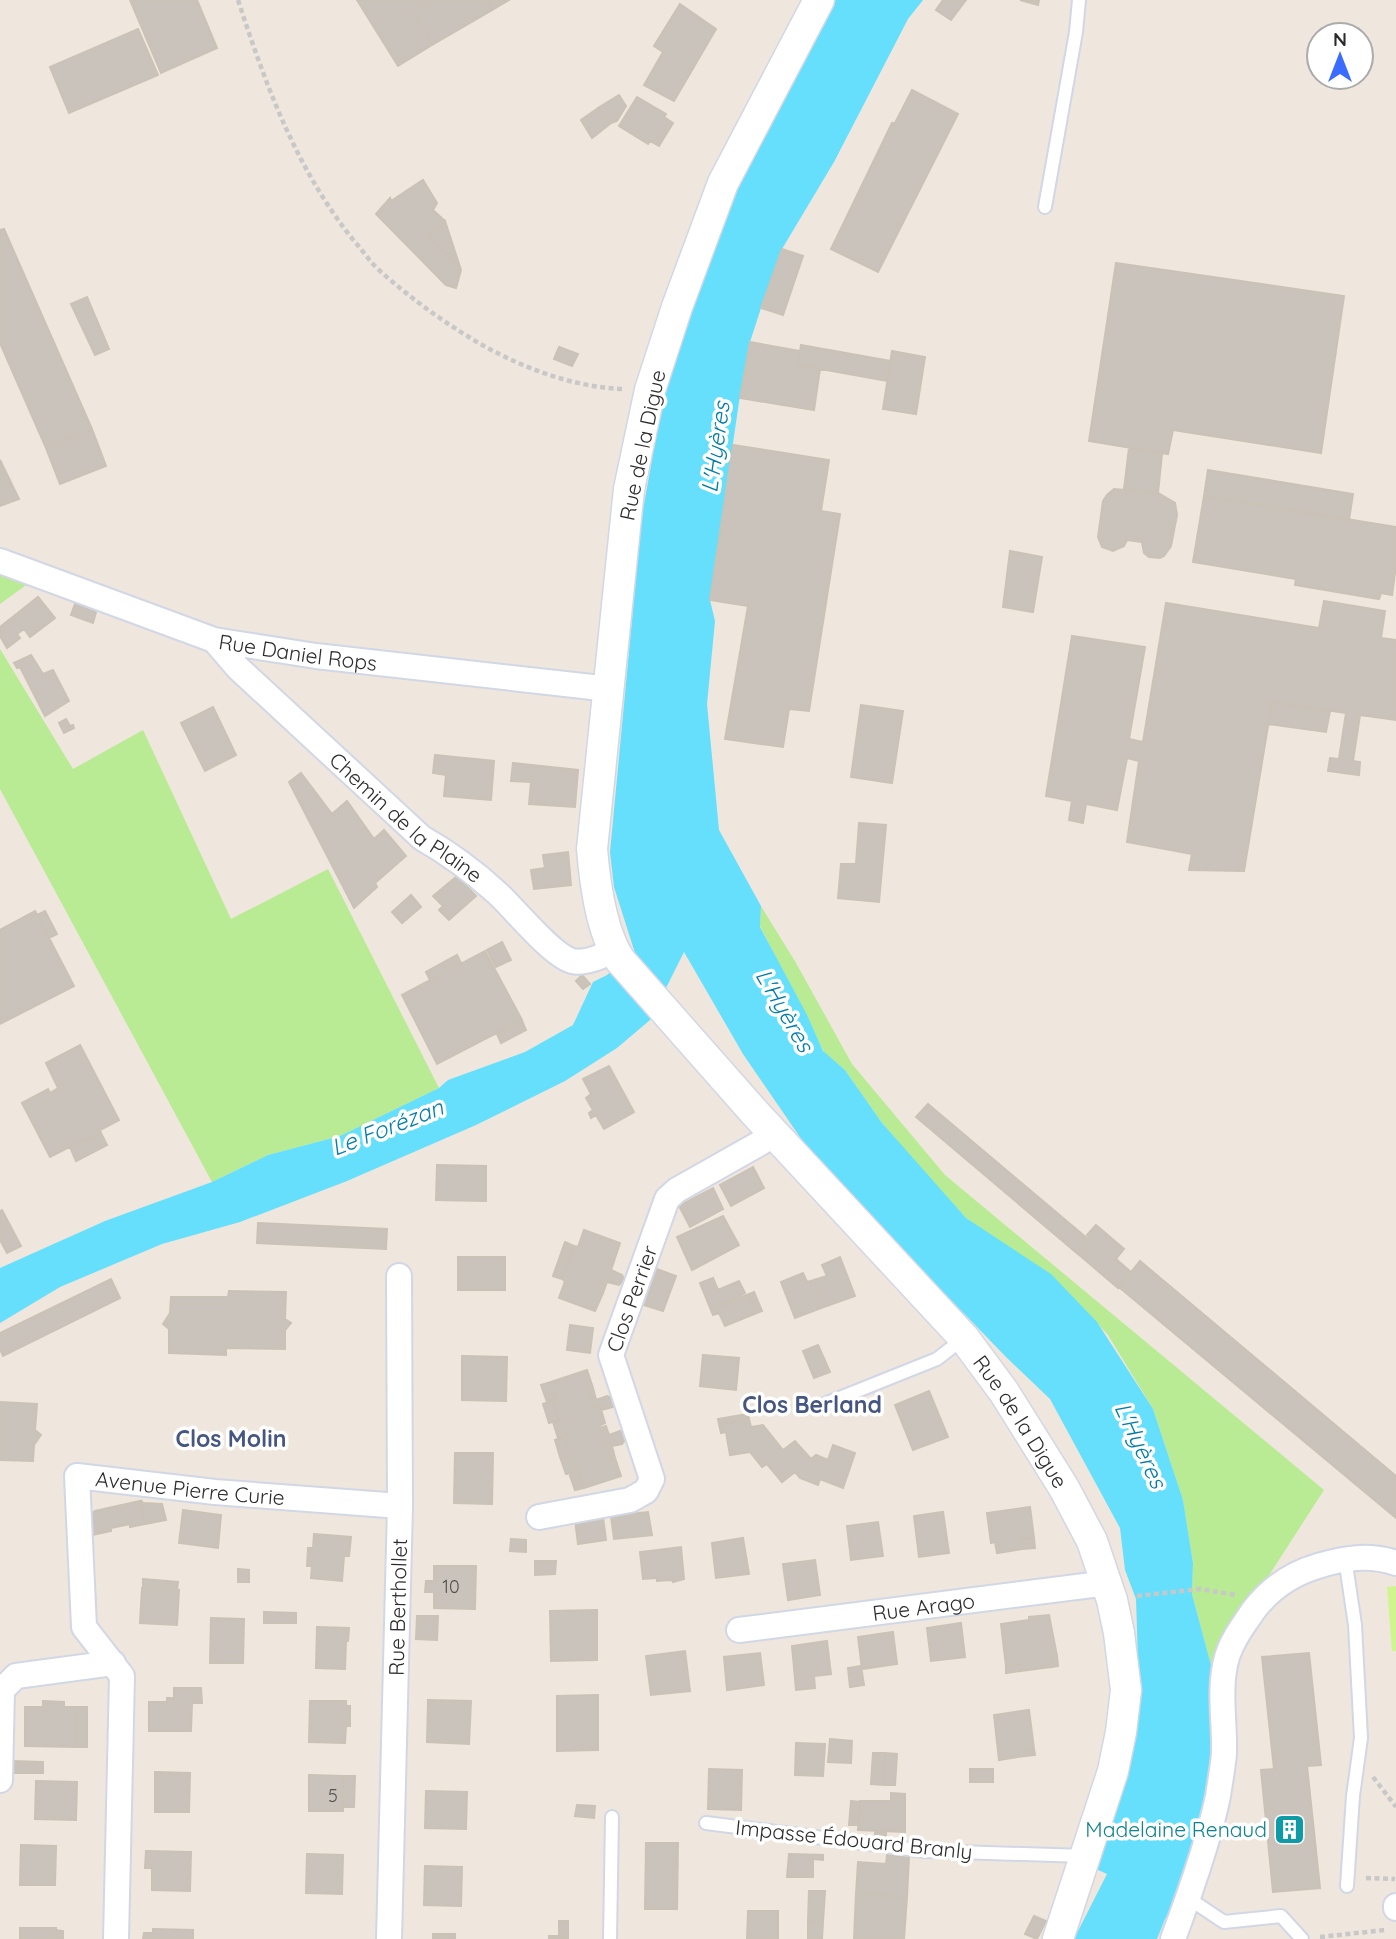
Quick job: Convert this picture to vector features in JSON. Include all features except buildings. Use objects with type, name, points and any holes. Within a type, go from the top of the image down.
[{"type":"street","name":"Rue de la Digue","points":[[819,0],[723,183],[677,307],[650,390],[629,489],[592,849],[596,888],[617,955],[772,1132],[964,1338],[1004,1392],[1064,1489],[1117,1590],[1126,1690],[1121,1732],[1113,1771],[1058,1939]]},
{"type":"street","name":"Rue Daniel Rops","points":[[0,561],[214,640],[316,656],[610,689]]},
{"type":"street","name":"Chemin de la Plaine","points":[[214,640],[239,668],[422,838],[458,858],[497,892],[555,951],[573,961],[617,955]]},
{"type":"street","name":"Clos Perrier","points":[[539,1517],[630,1500],[646,1491],[652,1479],[611,1355],[667,1199],[677,1190],[762,1142],[772,1132]]},
{"type":"street","name":"Rue Berthollet","points":[[389,1939],[400,1506],[399,1276]]},
{"type":"street","name":"Avenue Pierre Curie","points":[[116,1939],[122,1676],[84,1627],[77,1476],[215,1492],[400,1506]]},
{"type":"street","points":[[1173,1939],[1217,1800],[1222,1767],[1223,1686],[1227,1658],[1235,1637],[1261,1600],[1281,1582],[1308,1569],[1345,1558],[1382,1558],[1396,1563]]},
{"type":"street","name":"Rue Arago","points":[[740,1630],[1117,1590]]},
{"type":"street","points":[[0,1780],[2,1690],[16,1676],[113,1663]]},
{"type":"lane","points":[[1045,207],[1076,32],[1079,0]]},
{"type":"lane","points":[[827,1403],[937,1359],[964,1338]]},
{"type":"lane","points":[[1345,1558],[1355,1625],[1361,1738],[1347,1882]]},
{"type":"lane","points":[[610,1939],[612,1817]]},
{"type":"lane","name":"Impasse Édouard Branly","points":[[706,1823],[925,1851],[1086,1856]]},
{"type":"lane","points":[[1188,1898],[1224,1922],[1281,1916],[1302,1939]]},
{"type":"path","points":[[238,0],[265,82],[299,157],[340,223],[377,268],[438,318],[511,361],[597,388],[650,390]]},
{"type":"path","points":[[1117,1590],[1200,1589],[1261,1600]]},
{"type":"path","points":[[1358,1758],[1396,1807]]},
{"type":"path","points":[[1347,1882],[1396,1879]]},
{"type":"path","points":[[1329,1936],[1370,1931]]},
{"type":"green space","points":[[0,572],[33,580],[0,604]]},
{"type":"green space","points":[[0,649],[73,769],[143,730],[231,919],[328,869],[439,1088],[340,1136],[268,1155],[212,1182],[0,789]]},
{"type":"green space","points":[[761,906],[852,1064],[945,1175],[1324,1490],[1211,1665],[1192,1594],[1193,1563],[1183,1500],[1153,1409],[1108,1335],[1066,1290],[966,1218],[882,1123],[845,1070],[825,1054],[760,926]]},
{"type":"green space","points":[[1396,1586],[1396,1651],[1392,1651],[1387,1587]]},
{"type":"water","points":[[831,0],[923,0],[908,19],[834,162],[782,249],[750,342],[710,600],[715,621],[707,704],[719,830],[761,906],[760,927],[823,1051],[845,1070],[882,1123],[966,1218],[1051,1274],[1097,1322],[1153,1409],[1183,1500],[1193,1563],[1192,1594],[1211,1665],[1216,1738],[1203,1814],[1181,1896],[1165,1919],[1157,1939],[1074,1939],[1107,1874],[1094,1868],[1139,1692],[1136,1599],[1125,1570],[1120,1528],[1050,1399],[815,1159],[743,1054],[684,952],[650,1020],[617,1048],[565,1081],[476,1125],[347,1181],[240,1222],[162,1244],[60,1287],[0,1323],[0,1268],[105,1221],[212,1182],[268,1155],[340,1136],[439,1088],[448,1080],[525,1052],[573,1025],[593,982],[607,975],[635,953],[614,887],[610,852],[642,515],[665,389],[683,328],[736,184]]},
{"type":"place","name":"Madelaine Renaud","points":[[1290,1829]]},
{"type":"district","name":"Clos Berland","points":[[812,1404]]},
{"type":"district","name":"Clos Molin","points":[[231,1438]]},
{"type":"water label","name":"L'Hyères","points":[[715,447]]},
{"type":"water label","name":"L'Hyères","points":[[785,1010]]},
{"type":"water label","name":"Le Forézan","points":[[387,1127]]},
{"type":"water label","name":"L'Hyères","points":[[1141,1445]]}]
